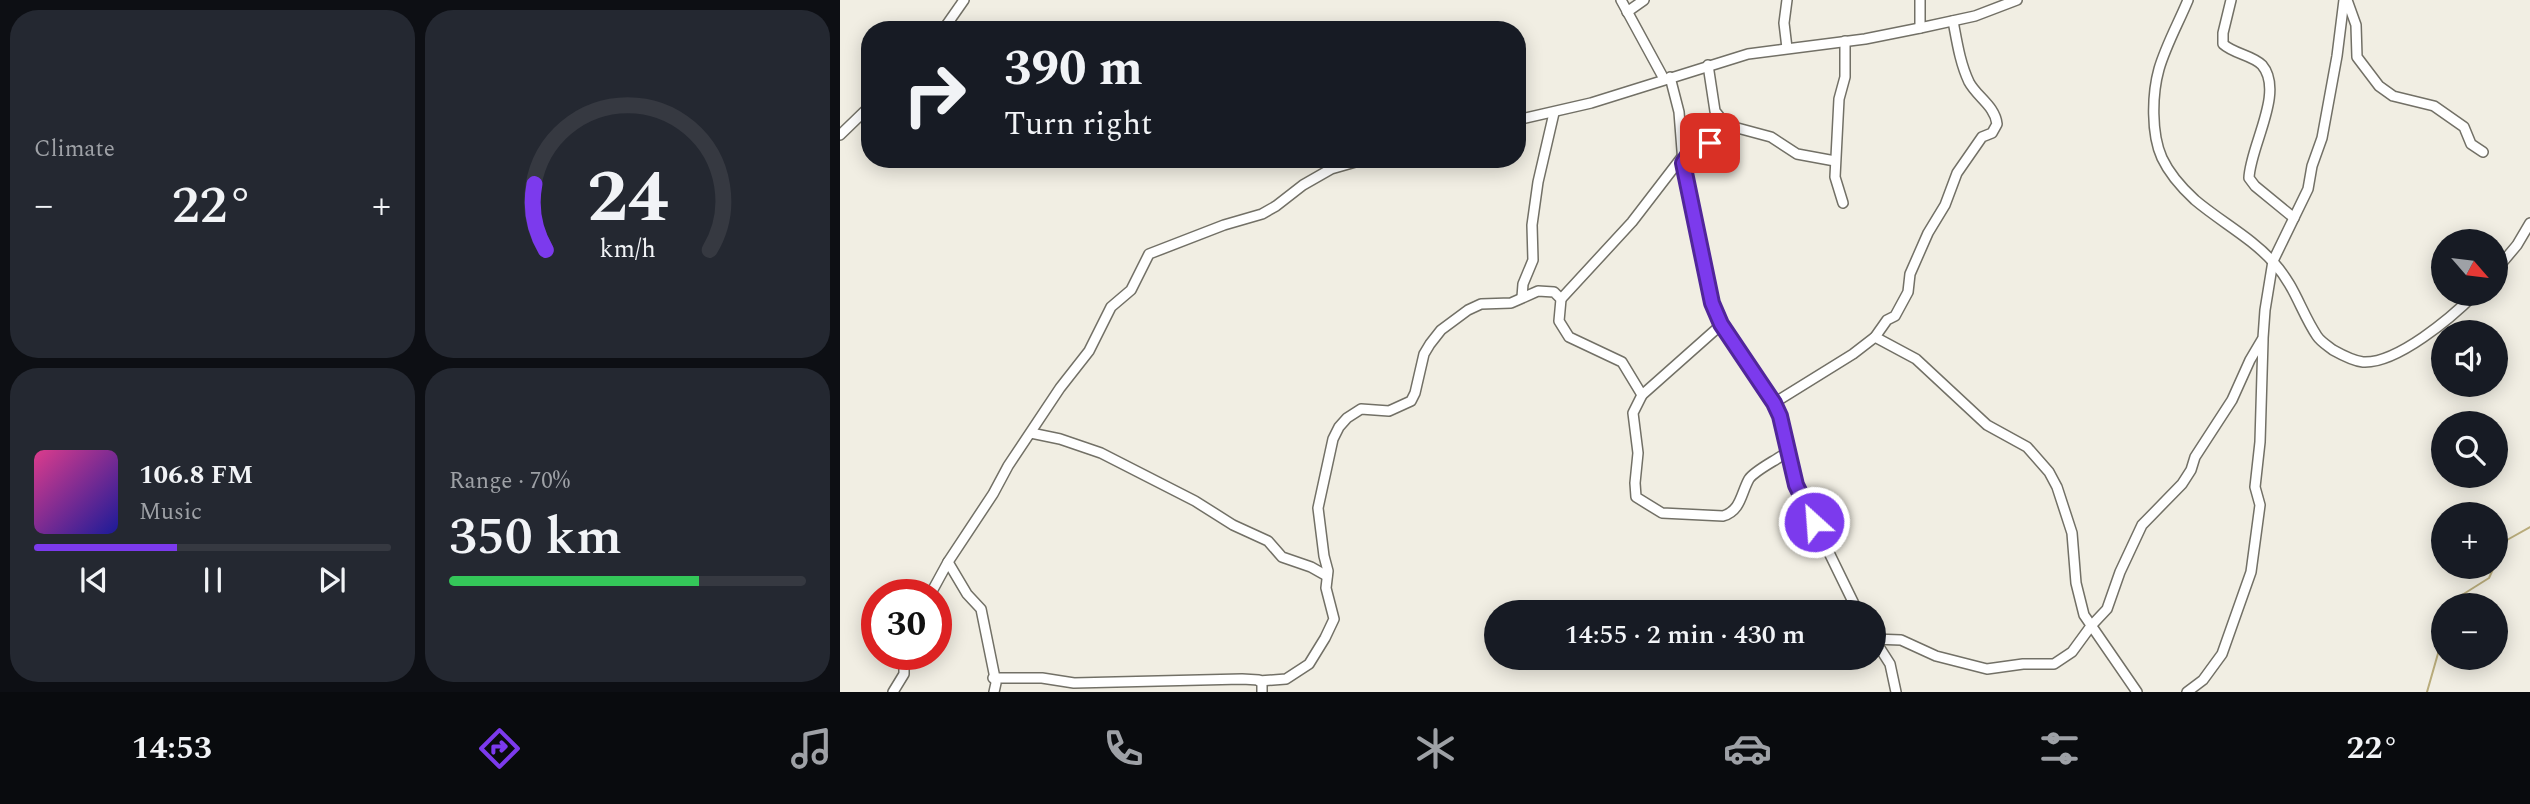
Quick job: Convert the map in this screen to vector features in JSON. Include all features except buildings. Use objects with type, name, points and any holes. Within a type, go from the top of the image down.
[{"type":"street","points":[[949,21],[964,0]]},
{"type":"street","points":[[1621,0],[1667,78],[1679,112],[1682,160],[1712,303],[1721,324],[1774,403],[1780,416],[1796,485],[1852,600]]},
{"type":"street","points":[[1627,12],[1644,0]]},
{"type":"street","points":[[1787,0],[1784,23],[1787,48]]},
{"type":"street","points":[[1920,0],[1920,29]]},
{"type":"street","points":[[1526,118],[1591,103],[1748,54],[1920,29],[2017,0]]},
{"type":"street","points":[[2188,0],[2159,69],[2155,120],[2162,158],[2195,200],[2241,233],[2273,261],[2298,296],[2318,338],[2338,353],[2359,362],[2367,362],[2432,333],[2463,306]]},
{"type":"street","points":[[2231,0],[2223,44],[2260,63],[2269,84],[2270,102],[2252,157],[2249,178],[2294,218]]},
{"type":"street","points":[[2187,692],[2203,680],[2221,654],[2251,572],[2260,505],[2255,487],[2260,442],[2266,298],[2273,261],[2308,189],[2312,166],[2322,138],[2345,0]]},
{"type":"street","points":[[2345,0],[2355,18],[2357,57],[2379,86],[2393,96],[2434,106],[2464,127],[2471,144],[2483,152]]},
{"type":"street","points":[[1774,403],[1838,365],[1875,337],[1884,323],[1895,316],[1908,292],[1910,274],[1928,233],[1945,205],[1959,169],[1982,137],[1992,133],[1997,124],[1993,111],[1968,80],[1960,58],[1953,21]]},
{"type":"street","points":[[1843,203],[1835,181],[1835,162],[1839,99],[1845,77],[1845,41]]},
{"type":"street","points":[[1708,65],[1714,111],[1723,121],[1730,126],[1771,137],[1797,154],[1835,162]]},
{"type":"street","points":[[1522,297],[1523,284],[1533,260],[1532,225],[1538,182],[1543,151],[1554,113]]},
{"type":"street","points":[[840,135],[861,115]]},
{"type":"street","points":[[1642,395],[1625,365],[1618,359],[1569,337],[1559,321],[1561,299],[1632,222],[1697,141],[1704,139],[1715,143],[1730,126]]},
{"type":"street","points":[[939,579],[993,494],[1010,462],[1060,388],[1089,351],[1111,307],[1131,290],[1149,254],[1224,225],[1262,214],[1334,168]]},
{"type":"street","points":[[2508,256],[2530,223]]},
{"type":"street","points":[[993,678],[1042,678],[1074,683],[1194,679],[1259,681],[1286,678],[1309,664],[1334,619],[1326,588],[1327,576],[1318,508],[1333,439],[1339,427],[1347,418],[1362,409],[1383,412],[1411,401],[1416,393],[1424,354],[1441,330],[1475,306],[1504,304],[1548,291],[1561,299]]},
{"type":"street","points":[[1721,324],[1642,395],[1633,413],[1638,453],[1635,493],[1640,500],[1662,513],[1723,516],[1730,514],[1740,502],[1752,476],[1787,452]]},
{"type":"street","points":[[1875,337],[1916,359],[1987,425],[2027,447],[2049,472],[2057,487],[2072,533],[2079,601],[2091,625],[2137,692]]},
{"type":"street","points":[[1886,639],[1901,640],[1936,656],[1993,670],[2023,664],[2054,664],[2072,652],[2091,625],[2110,605],[2120,572],[2142,525],[2174,495],[2189,473],[2195,457],[2232,400],[2263,338]]},
{"type":"street","points":[[1031,433],[1060,439],[1101,453],[1195,501],[1233,525],[1268,541],[1282,557],[1327,576]]},
{"type":"street","points":[[948,562],[967,594],[980,607],[996,685],[994,692]]},
{"type":"street","points":[[1886,658],[1896,692]]},
{"type":"street","points":[[893,692],[904,670]]},
{"type":"street","points":[[1259,681],[1262,692]]},
{"type":"waterway","points":[[2508,539],[2530,527]]},
{"type":"waterway","points":[[2465,593],[2487,579]]},
{"type":"waterway","points":[[2427,692],[2433,670]]},
{"type":"route","points":[[1710,143],[1704,139],[1697,141],[1683,163],[1712,303],[1721,324],[1774,403],[1780,416],[1796,485],[1814,522]]}]
